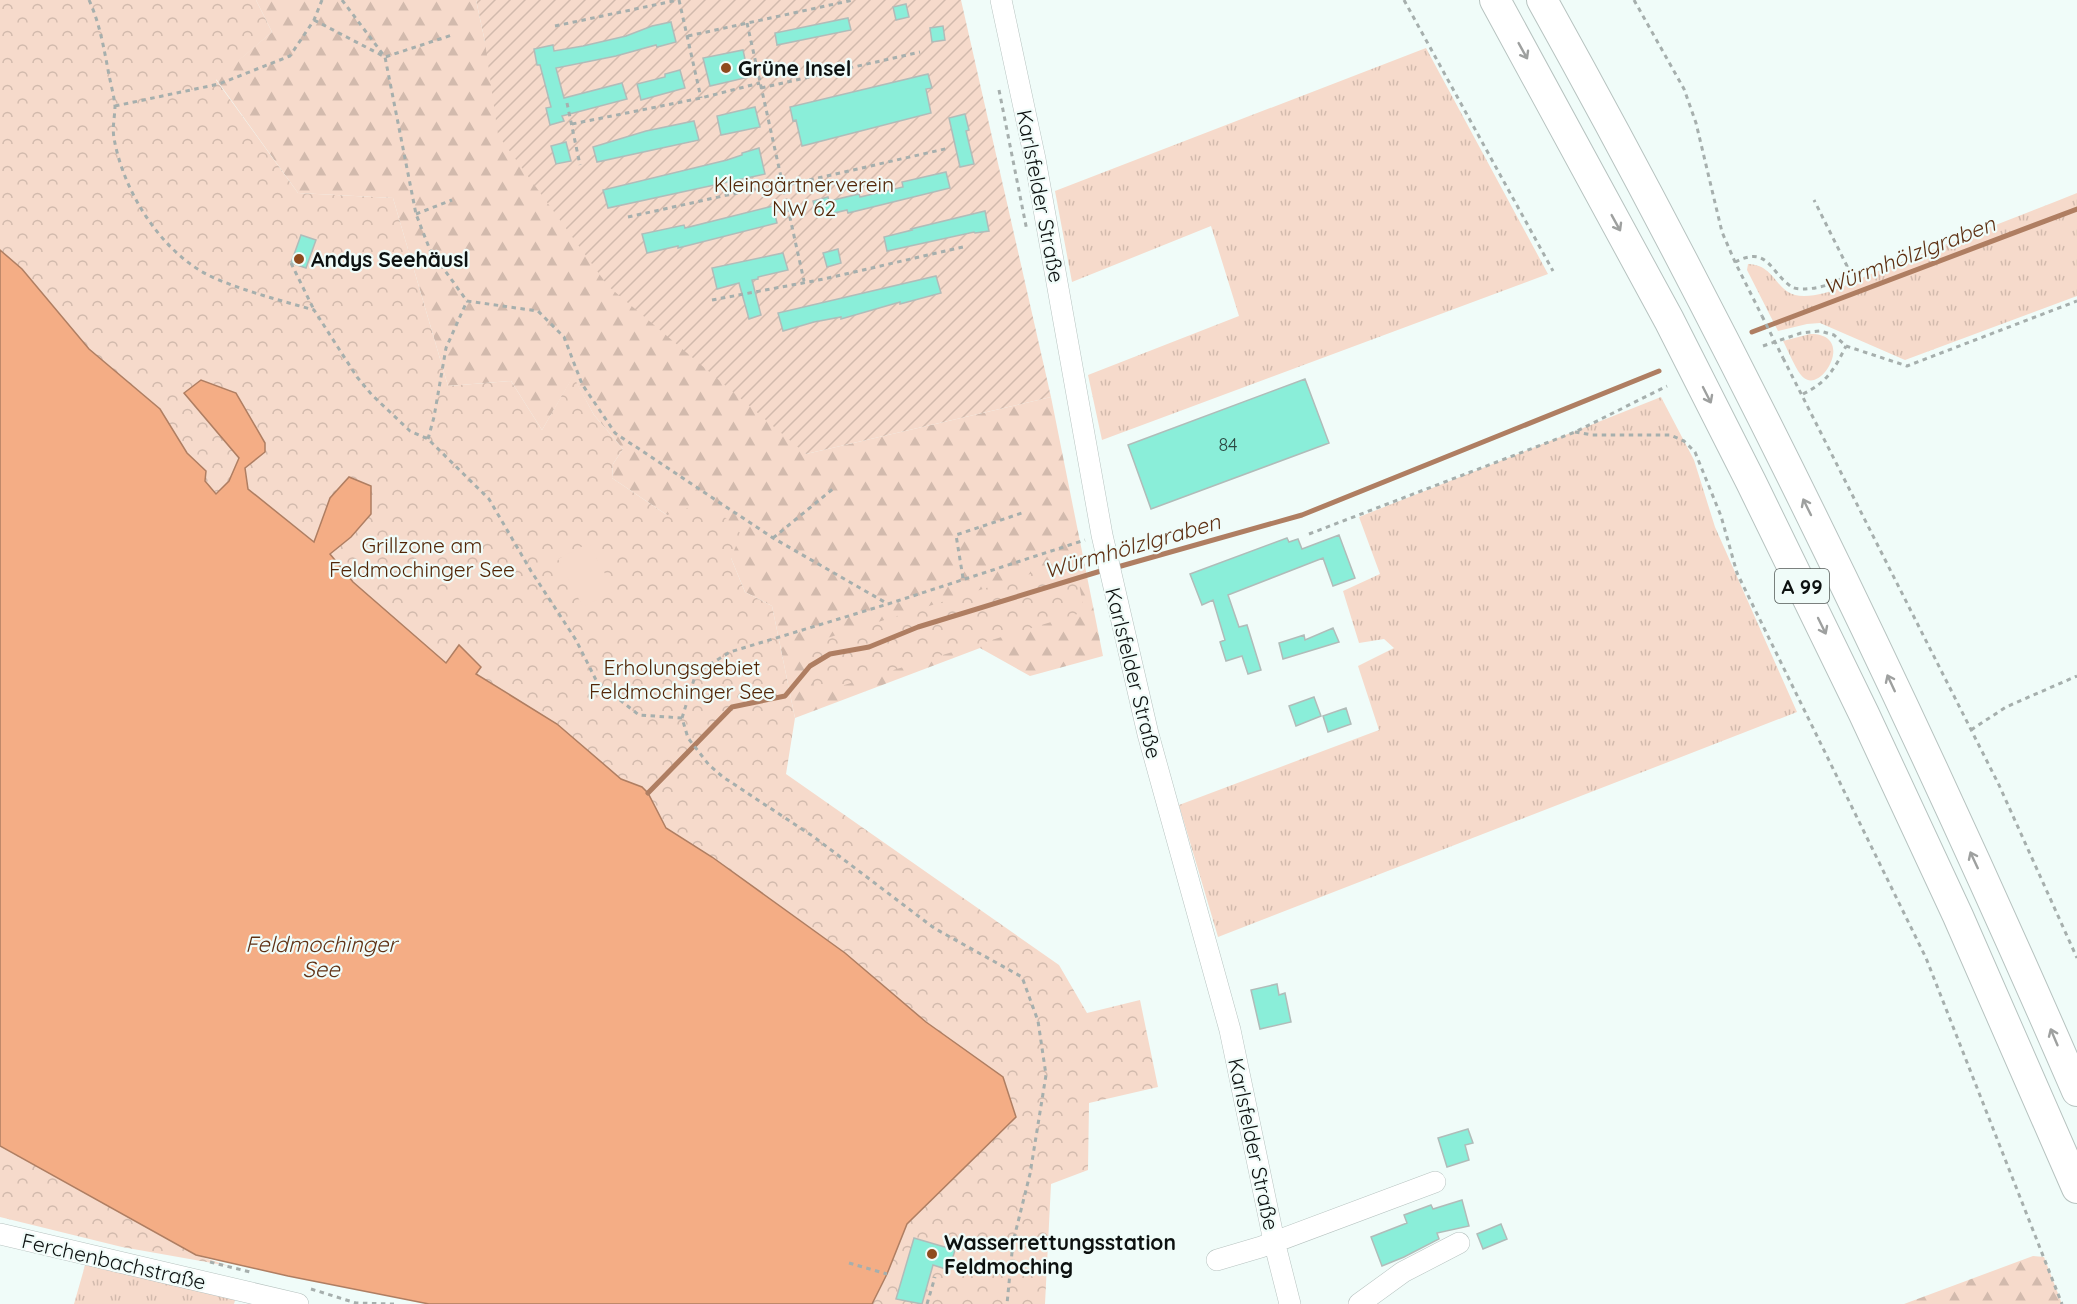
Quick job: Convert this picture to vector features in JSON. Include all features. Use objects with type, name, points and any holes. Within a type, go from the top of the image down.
[{"type":"highway","name":"A 99","points":[[1495,0],[1669,320],[1751,482],[1864,714],[1958,916],[2077,1188]]},
{"type":"highway","name":"A 99","points":[[1542,0],[1687,270],[1770,431],[1850,595],[2012,942],[2077,1091]]},
{"type":"street","name":"Karlsfelder Straße","points":[[1001,0],[1035,159],[1113,586],[1148,734],[1230,1030],[1274,1241],[1290,1304]]},
{"type":"street","points":[[1216,1260],[1261,1247],[1377,1206],[1435,1182]]},
{"type":"street","name":"Ferchenbachstraße","points":[[0,1234],[298,1304]]},
{"type":"street","points":[[1359,1304],[1403,1272],[1459,1243]]},
{"type":"path","points":[[89,0],[102,37],[115,106],[114,136],[120,159],[133,194],[154,228],[171,247],[195,267],[211,276],[314,310]]},
{"type":"path","points":[[115,106],[219,84],[290,56],[314,20],[322,0]]},
{"type":"path","points":[[342,0],[385,57],[416,214],[430,250],[467,301],[538,311],[564,337],[582,384],[615,434],[773,538],[888,604]]},
{"type":"path","points":[[555,26],[679,0],[701,98]]},
{"type":"path","points":[[688,36],[853,0]]},
{"type":"path","points":[[1404,0],[1553,271]]},
{"type":"path","points":[[1634,0],[1684,89],[1696,123],[1722,232],[1734,262],[1999,785],[2077,958]]},
{"type":"path","points":[[314,20],[385,57],[452,35]]},
{"type":"path","points":[[747,23],[804,281]]},
{"type":"path","points":[[572,124],[920,52]]},
{"type":"path","points":[[567,103],[580,165]]},
{"type":"path","points":[[628,217],[949,148]]},
{"type":"path","points":[[416,214],[452,200]]},
{"type":"path","points":[[1734,262],[1751,255],[1762,258],[1793,288],[1803,291],[1838,281],[1845,276],[1847,266],[1814,200]]},
{"type":"path","points":[[712,300],[824,279],[967,246]]},
{"type":"path","points":[[291,263],[314,310],[357,377],[372,395],[410,431],[428,439],[489,499],[531,571],[576,640],[597,682],[639,715],[681,718]]},
{"type":"path","points":[[428,439],[446,348],[467,301]]},
{"type":"path","points":[[1763,346],[1801,333],[1820,331],[1834,335],[1846,346],[1907,366],[2077,302]]},
{"type":"path","points":[[1802,395],[1818,387],[1830,375],[1846,346]]},
{"type":"path","points":[[1309,534],[1575,432],[1667,386]]},
{"type":"path","points":[[1575,432],[1592,435],[1670,435],[1684,441],[1695,452],[1721,516],[1737,573],[1926,958],[2062,1304]]},
{"type":"path","points":[[773,538],[834,488]]},
{"type":"path","points":[[963,578],[956,535],[1026,512]]},
{"type":"path","points":[[1007,1304],[1013,1242],[1030,1174],[1046,1076],[1038,1021],[1022,977],[934,928],[814,837],[723,777],[709,765],[688,738],[681,718],[696,673],[730,652],[888,604],[963,578],[1104,543]]},
{"type":"path","points":[[1971,730],[2006,706],[2077,676]]},
{"type":"path","points":[[849,1263],[887,1274]]},
{"type":"path","points":[[927,1304],[935,1277]]},
{"type":"green space","name":"Erholungsgebiet Feldmochinger See","points":[[0,0],[256,0],[272,32],[216,80],[298,193],[393,198],[448,386],[511,381],[542,430],[573,376],[594,415],[623,449],[613,464],[612,478],[667,515],[696,505],[726,518],[741,534],[731,558],[745,592],[772,606],[795,718],[786,774],[1059,965],[1087,1013],[1140,1000],[1158,1087],[1089,1103],[1088,1170],[1051,1184],[1045,1304],[872,1304],[907,1224],[1016,1117],[1003,1077],[926,1022],[845,953],[712,857],[666,828],[648,793],[642,787],[621,779],[557,724],[475,674],[459,645],[446,663],[353,582],[330,554],[351,537],[322,519],[315,542],[248,489],[245,468],[265,452],[184,393],[239,458],[229,481],[216,495],[205,481],[206,471],[187,453],[160,409],[89,349],[22,269],[0,250]]},
{"type":"green space","points":[[256,0],[476,0],[485,42],[806,454],[1051,397],[1103,656],[1030,676],[980,648],[795,718],[772,606],[745,592],[731,558],[612,478],[613,464],[623,449],[594,415],[573,377],[542,430],[511,381],[448,386],[393,198],[298,193],[216,79],[272,32]]},
{"type":"green space","name":"Kleingärtnerverein NW 62","points":[[476,0],[961,0],[1051,397],[806,454],[608,286],[498,135],[485,42]]},
{"type":"green space","points":[[1426,48],[1548,274],[1102,440],[1088,375],[1239,316],[1211,226],[1072,282],[1055,191]]},
{"type":"green space","points":[[2077,193],[2077,296],[1905,360],[1820,323],[1778,331],[1747,270],[1748,264],[1765,269],[1781,286],[1794,295],[1824,293]]},
{"type":"green space","points":[[1810,334],[1824,336],[1831,343],[1833,351],[1826,370],[1812,380],[1801,375],[1783,341]]},
{"type":"green space","points":[[1661,397],[1694,460],[1715,527],[1797,712],[1218,937],[1179,805],[1379,730],[1358,666],[1394,648],[1384,639],[1359,643],[1343,591],[1380,574],[1359,517]]},
{"type":"green space","points":[[589,543],[614,591],[583,607],[558,559]]},
{"type":"green space","points":[[1075,560],[1084,612],[815,694],[808,644]]},
{"type":"green space","points":[[0,1146],[196,1255],[229,1266],[122,1247],[0,1217]]},
{"type":"green space","points":[[2033,1256],[2044,1257],[2062,1304],[1904,1304]]},
{"type":"green space","points":[[86,1262],[236,1297],[234,1304],[74,1304]]},
{"type":"water","name":"Feldmochinger See","points":[[0,250],[22,269],[89,349],[160,409],[187,453],[206,471],[205,481],[216,494],[229,481],[239,458],[184,393],[201,380],[236,393],[265,443],[265,452],[245,468],[248,489],[314,542],[330,498],[349,477],[371,486],[371,514],[351,537],[330,554],[353,582],[446,663],[459,645],[481,667],[476,674],[557,724],[621,779],[642,787],[648,793],[666,828],[712,857],[845,953],[926,1022],[1003,1077],[1016,1117],[907,1224],[872,1304],[429,1304],[196,1255],[0,1146]]},
{"type":"building","points":[[906,4],[909,17],[896,20],[893,7]]},
{"type":"building","points":[[848,18],[851,30],[777,45],[775,33]]},
{"type":"building","points":[[671,22],[676,42],[556,68],[564,98],[622,83],[627,99],[562,116],[564,121],[550,125],[546,108],[551,107],[534,49],[553,45],[554,51],[583,46]]},
{"type":"building","points":[[943,26],[945,40],[932,42],[930,28]]},
{"type":"building","name":"Grüne Insel","points":[[743,50],[749,77],[710,86],[703,58]]},
{"type":"building","points":[[680,70],[685,88],[641,100],[637,84],[665,77],[665,74]]},
{"type":"building","points":[[928,74],[932,88],[926,89],[931,113],[802,146],[796,120],[793,121],[790,107]]},
{"type":"building","points":[[755,107],[760,127],[721,135],[717,116]]},
{"type":"building","points":[[965,114],[969,130],[966,131],[974,164],[960,167],[949,118]]},
{"type":"building","points":[[694,121],[699,140],[597,162],[593,147],[646,131]]},
{"type":"building","points":[[566,142],[571,161],[556,164],[551,146]]},
{"type":"building","points":[[759,148],[765,174],[608,208],[603,190],[727,160]]},
{"type":"building","points":[[946,172],[950,188],[848,213],[847,210],[817,217],[813,201],[828,197],[829,201],[859,194],[860,197],[903,187],[902,182]]},
{"type":"building","points":[[773,206],[777,223],[678,248],[678,246],[647,253],[642,234],[684,225],[685,228]]},
{"type":"building","points":[[985,211],[989,231],[974,232],[887,251],[884,237]]},
{"type":"building","points":[[301,235],[316,240],[306,268],[291,263]]},
{"type":"building","points":[[838,249],[841,263],[827,267],[823,253]]},
{"type":"building","points":[[783,253],[788,270],[752,280],[761,315],[749,319],[739,283],[717,289],[712,268]]},
{"type":"building","points":[[936,276],[941,293],[841,319],[841,317],[814,322],[783,331],[778,313]]},
{"type":"building","points":[[1305,379],[1329,443],[1151,509],[1128,445]]},
{"type":"building","points":[[1339,535],[1355,578],[1333,586],[1323,558],[1228,595],[1239,627],[1247,625],[1261,670],[1248,674],[1242,656],[1226,661],[1220,642],[1225,640],[1213,600],[1202,605],[1190,574],[1287,538],[1289,542],[1298,539],[1302,549]]},
{"type":"building","points":[[1333,628],[1339,642],[1283,659],[1279,643],[1304,635],[1305,640]]},
{"type":"building","points":[[1314,697],[1321,716],[1296,726],[1289,706]]},
{"type":"building","points":[[1346,708],[1351,724],[1328,732],[1323,716]]},
{"type":"building","points":[[1277,984],[1279,995],[1285,993],[1291,1022],[1260,1029],[1251,990]]},
{"type":"building","points":[[1468,1129],[1473,1143],[1465,1145],[1469,1160],[1447,1167],[1438,1138]]},
{"type":"building","points":[[1462,1200],[1469,1226],[1437,1233],[1439,1239],[1382,1266],[1371,1237],[1407,1223],[1404,1215],[1431,1205],[1433,1209]]},
{"type":"building","points":[[1501,1224],[1507,1239],[1483,1249],[1477,1234]]},
{"type":"building","points":[[914,1238],[955,1250],[949,1270],[933,1265],[922,1304],[896,1299]]},
{"type":"waterway","name":"Würmhölzlgraben","points":[[1752,332],[2077,209]]},
{"type":"waterway","name":"Würmhölzlgraben","points":[[1114,568],[1302,515],[1659,371]]},
{"type":"waterway","name":"Würmhölzlgraben","points":[[648,793],[732,707],[785,696],[810,666],[830,654],[869,647],[918,627],[1104,570]]},
{"type":"place","name":"Grüne Insel","points":[[726,68]]},
{"type":"place","name":"Andys Seehäusl","points":[[299,259]]},
{"type":"place","name":"Wasserrettungsstation Feldmoching","points":[[932,1254]]},
{"type":"park label","name":"Grillzone am Feldmochinger See","points":[[422,557]]}]
